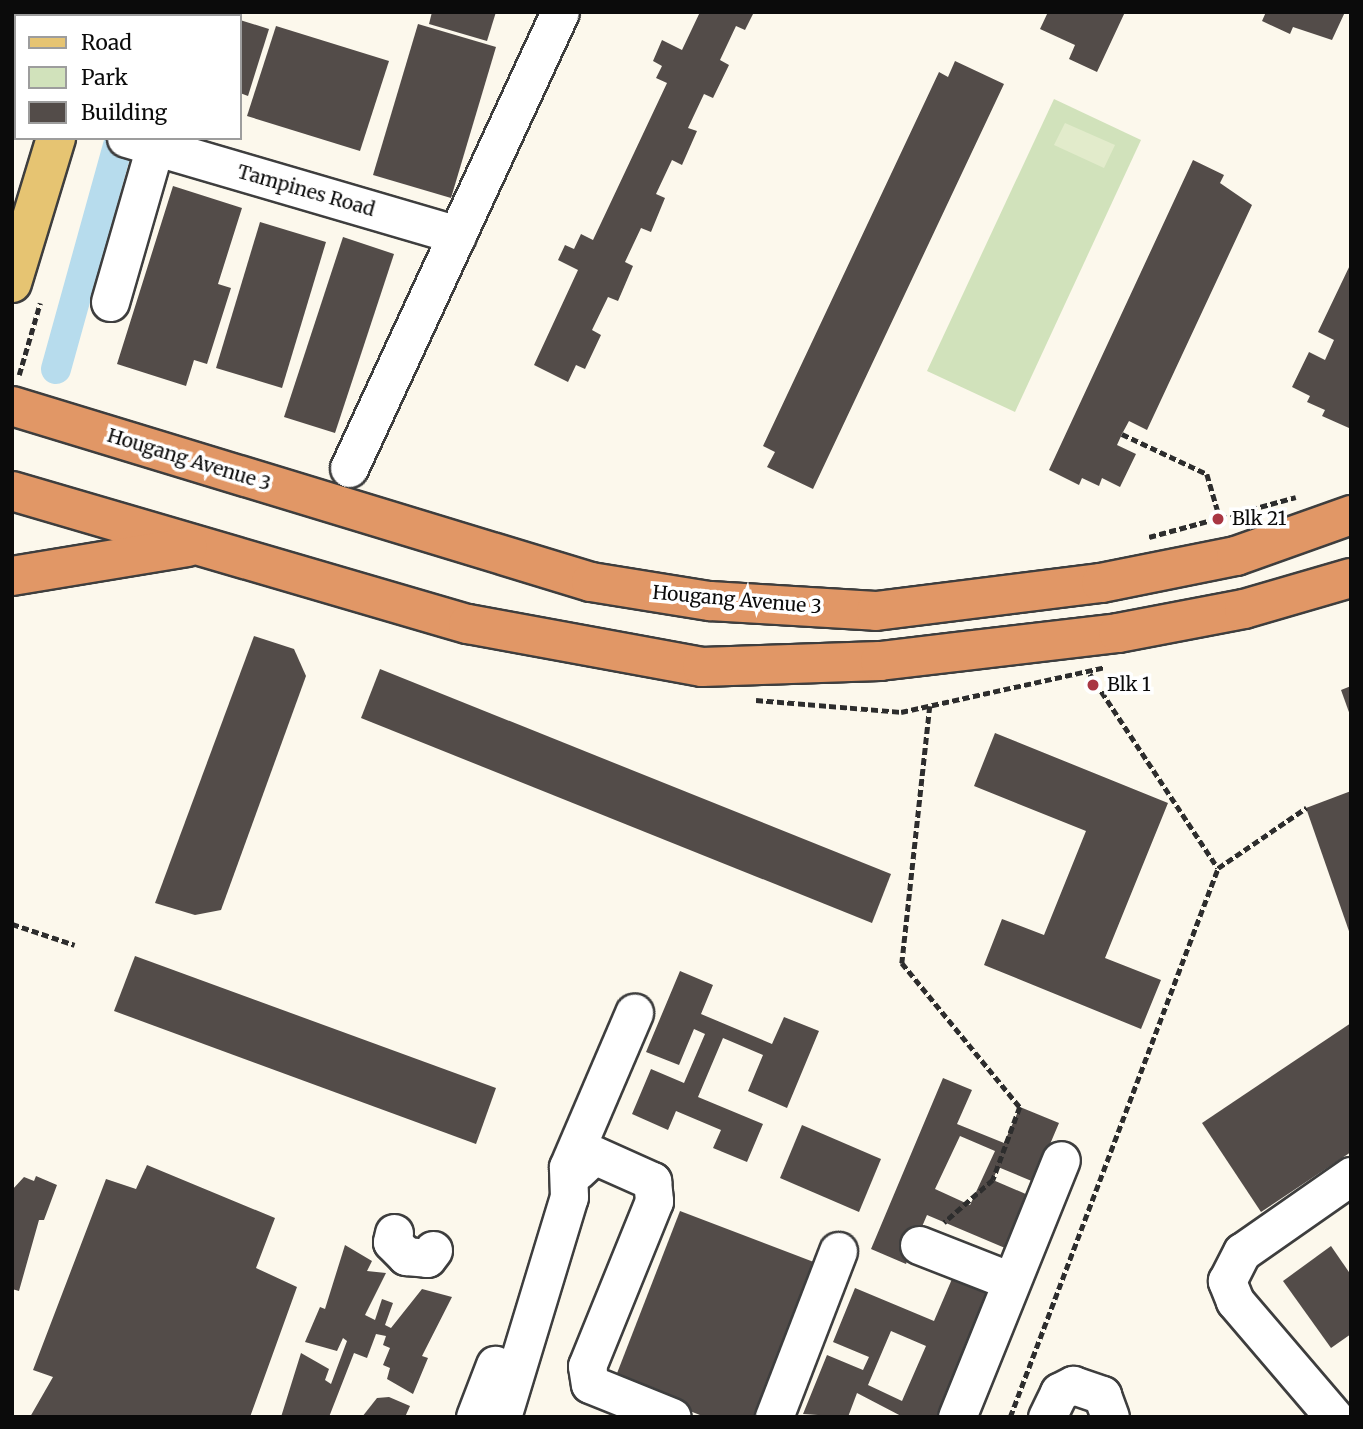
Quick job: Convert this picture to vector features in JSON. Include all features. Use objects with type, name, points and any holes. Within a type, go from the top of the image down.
[{"type":"highway","name":"Hougang Avenue 3","points":[[12,406],[591,582],[710,601],[876,611],[1101,583],[1236,556],[1351,515]]},
{"type":"highway","points":[[12,491],[468,624],[702,667],[880,661],[1099,635],[1244,609],[1351,578]]},
{"type":"highway","points":[[12,576],[197,545]]},
{"type":"main road","points":[[12,284],[55,140]]},
{"type":"street","points":[[349,468],[560,12]]},
{"type":"street","name":"Tampines Road","points":[[110,302],[143,143],[457,235]]},
{"type":"street","points":[[502,1417],[571,1180],[634,1013]]},
{"type":"street","points":[[957,1417],[1061,1160]]},
{"type":"street","points":[[1334,1417],[1235,1301],[1227,1281],[1242,1252],[1351,1176]]},
{"type":"street","points":[[571,1180],[654,1201],[587,1366],[590,1384],[672,1417]]},
{"type":"street","points":[[475,1417],[554,1199],[571,1180]]},
{"type":"street","points":[[394,1233],[392,1242],[406,1256],[427,1258],[433,1250]]},
{"type":"street","points":[[919,1245],[1010,1281]]},
{"type":"street","points":[[774,1417],[838,1251]]},
{"type":"street","points":[[1047,1417],[1059,1392],[1073,1385],[1102,1395],[1110,1417]]},
{"type":"path","points":[[1122,434],[1207,474],[1219,515]]},
{"type":"path","points":[[1134,542],[1219,515],[1300,496]]},
{"type":"path","points":[[901,712],[1105,671],[1099,635]]},
{"type":"path","points":[[1090,674],[1218,868]]},
{"type":"path","points":[[919,1245],[993,1180],[1020,1107],[902,963],[930,706]]},
{"type":"path","points":[[1010,1417],[1218,868],[1306,808]]},
{"type":"path","points":[[12,924],[75,945]]},
{"type":"green space","points":[[1054,99],[1141,140],[1015,412],[927,371]]},
{"type":"green space","points":[[1065,123],[1115,145],[1104,168],[1054,145]]},
{"type":"building","points":[[185,12],[207,12],[196,14]]},
{"type":"building","points":[[432,12],[496,12],[487,41],[429,24]]},
{"type":"building","points":[[700,12],[754,12],[745,30],[736,26],[720,60],[729,65],[713,98],[704,94],[688,128],[697,131],[682,165],[672,160],[656,194],[665,198],[651,232],[641,228],[625,262],[633,266],[618,301],[608,297],[592,330],[601,335],[585,369],[576,365],[568,382],[534,365],[578,270],[558,260],[565,245],[574,249],[581,234],[593,240],[667,83],[656,78],[662,66],[653,61],[662,40],[682,50]]},
{"type":"building","points":[[1048,12],[1125,12],[1097,72],[1069,59],[1075,45],[1040,29]]},
{"type":"building","points":[[1266,12],[1345,12],[1332,40],[1293,27],[1290,34],[1262,21]]},
{"type":"building","points":[[242,21],[269,29],[248,96],[242,94]]},
{"type":"building","points":[[418,24],[496,47],[451,198],[373,175]]},
{"type":"building","points":[[276,26],[389,61],[360,151],[247,116]]},
{"type":"building","points":[[955,61],[1004,84],[813,489],[767,467],[775,452],[763,446],[939,72],[948,77]]},
{"type":"building","points":[[1193,160],[1224,175],[1220,183],[1252,205],[1147,430],[1129,421],[1122,434],[1117,445],[1136,454],[1120,487],[1102,478],[1099,486],[1082,478],[1079,485],[1049,470]]},
{"type":"building","points":[[173,186],[242,208],[218,284],[231,288],[207,364],[194,360],[186,386],[117,364]]},
{"type":"building","points":[[260,222],[326,242],[282,388],[216,368]]},
{"type":"building","points":[[343,237],[394,254],[335,433],[284,417]]},
{"type":"building","points":[[1351,263],[1349,428],[1322,416],[1325,410],[1307,402],[1310,396],[1292,387],[1309,352],[1325,360],[1334,340],[1318,332]]},
{"type":"building","points":[[254,636],[294,649],[306,676],[221,910],[195,915],[155,903]]},
{"type":"building","points":[[380,669],[891,874],[872,923],[361,718]]},
{"type":"building","points":[[1351,686],[1351,715],[1350,715],[1341,690]]},
{"type":"building","points":[[995,733],[1168,803],[1105,958],[1161,980],[1141,1029],[984,965],[1002,919],[1044,935],[1086,831],[974,786]]},
{"type":"building","points":[[1351,791],[1351,934],[1350,934],[1306,808]]},
{"type":"building","points":[[135,956],[496,1088],[476,1144],[114,1011]]},
{"type":"building","points":[[680,971],[713,985],[701,1014],[772,1044],[784,1017],[819,1031],[787,1108],[748,1091],[763,1055],[723,1038],[698,1097],[763,1124],[747,1162],[713,1148],[721,1130],[676,1111],[668,1130],[632,1114],[651,1069],[684,1083],[705,1034],[694,1029],[679,1065],[646,1052]]},
{"type":"building","points":[[1351,1023],[1351,1152],[1261,1212],[1202,1123]]},
{"type":"building","points":[[943,1078],[972,1090],[957,1124],[1004,1143],[1020,1107],[1059,1123],[1034,1182],[998,1167],[993,1180],[1028,1195],[1005,1248],[927,1215],[906,1264],[871,1249]],"holes":[[[960,1136],[995,1151],[970,1205],[935,1189]]]},
{"type":"building","points":[[802,1125],[881,1159],[859,1212],[780,1178]]},
{"type":"building","points":[[147,1165],[275,1218],[256,1268],[297,1287],[250,1417],[30,1417],[53,1377],[33,1370],[106,1179],[136,1189]]},
{"type":"building","points":[[36,1176],[57,1185],[44,1220],[39,1220],[19,1291],[12,1289],[12,1190],[24,1177],[34,1181]]},
{"type":"building","points":[[680,1211],[819,1264],[760,1417],[705,1417],[614,1381]]},
{"type":"building","points":[[345,1245],[372,1261],[367,1271],[386,1273],[365,1315],[375,1320],[382,1299],[393,1303],[385,1325],[391,1328],[422,1289],[452,1297],[422,1356],[428,1358],[413,1394],[387,1379],[390,1368],[383,1365],[390,1348],[383,1345],[386,1336],[376,1334],[367,1358],[354,1353],[329,1417],[281,1417],[301,1353],[329,1369],[325,1380],[331,1384],[347,1341],[343,1338],[337,1351],[305,1342],[320,1307],[325,1309]]},
{"type":"building","points":[[1331,1246],[1351,1275],[1351,1334],[1331,1348],[1283,1281]]},
{"type":"building","points":[[955,1272],[990,1287],[936,1417],[903,1417],[857,1393],[848,1417],[803,1414],[827,1355],[863,1370],[869,1357],[833,1342],[855,1288],[934,1321]],"holes":[[[891,1331],[926,1346],[902,1401],[868,1385]]]},
{"type":"building","points":[[389,1397],[410,1406],[405,1417],[362,1417],[377,1398]]},
{"type":"waterway","points":[[56,369],[119,140]]},
{"type":"place","name":"Blk 21","points":[[1218,519]]},
{"type":"place","name":"Blk 1","points":[[1093,685]]}]
